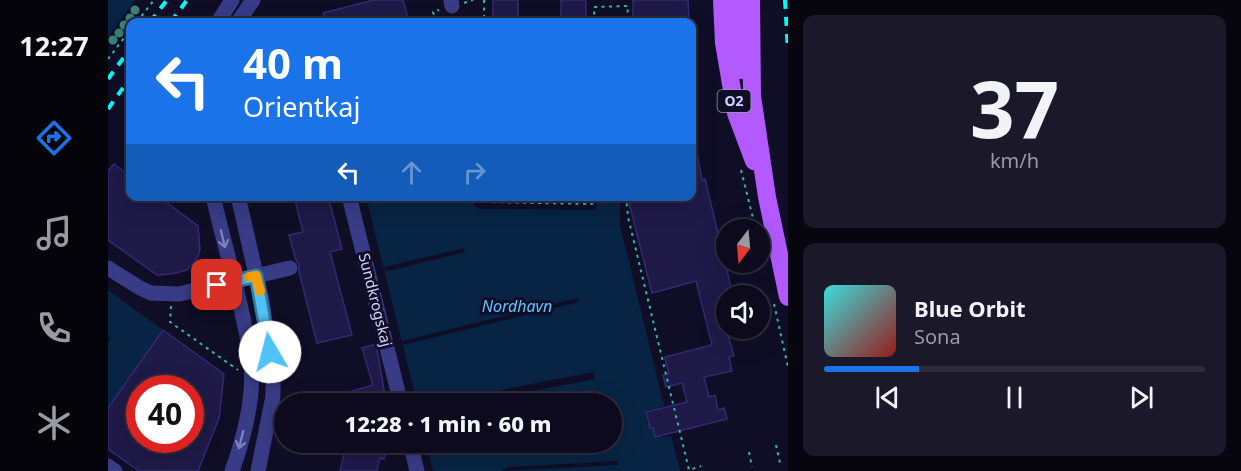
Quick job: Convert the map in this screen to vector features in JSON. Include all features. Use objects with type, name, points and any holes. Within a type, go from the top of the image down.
[{"type":"main road","name":"O2","points":[[722,0],[724,43],[736,113],[767,196]]},
{"type":"main road","points":[[736,0],[740,68],[752,96]]},
{"type":"main road","name":"O2","points":[[751,0],[752,96],[767,196],[788,297]]},
{"type":"street","points":[[221,18],[232,0]]},
{"type":"street","points":[[241,18],[253,0]]},
{"type":"street","points":[[214,201],[250,355],[250,391],[244,428],[232,471]]},
{"type":"street","points":[[239,201],[268,334],[273,375],[273,396],[258,471]]},
{"type":"street","name":"Sundkrogskaj","points":[[350,201],[398,393]]},
{"type":"street","points":[[108,267],[140,288],[151,292],[172,294],[194,292],[290,268]]},
{"type":"street","points":[[413,453],[417,471]]},
{"type":"street","points":[[108,466],[115,471]]},
{"type":"path","points":[[139,18],[154,0]]},
{"type":"path","points":[[484,0],[484,18]]},
{"type":"path","points":[[619,0],[619,6]]},
{"type":"path","points":[[594,18],[594,7],[628,6],[627,18]]},
{"type":"path","points":[[108,59],[126,35]]},
{"type":"path","points":[[484,201],[592,204],[592,201]]},
{"type":"path","points":[[626,201],[628,217],[689,470],[701,466]]},
{"type":"path","points":[[172,294],[170,322],[250,378]]},
{"type":"path","points":[[776,445],[780,463]]},
{"type":"path","points":[[749,452],[752,467]]},
{"type":"water","points":[[108,0],[135,0],[108,37]]},
{"type":"water","name":"Nordhavn","points":[[367,201],[474,201],[474,206],[479,209],[596,210],[597,201],[620,201],[620,225],[664,406],[645,411],[647,424],[654,427],[657,438],[671,436],[680,471],[433,471],[429,453],[622,453],[622,393],[415,393]]},
{"type":"water","points":[[108,290],[163,330],[131,375],[126,375],[126,382],[108,408],[108,342],[111,338],[108,336]]},
{"type":"pier","points":[[464,248],[465,252],[385,272],[384,267]]},
{"type":"pier","points":[[578,298],[579,302],[403,345],[402,341]]},
{"type":"pier","points":[[594,372],[595,379],[523,393],[496,393],[510,388]]},
{"type":"pier","points":[[618,461],[618,465],[501,471],[508,467]]},
{"type":"building","points":[[374,0],[403,0],[408,18],[325,18],[323,13]]},
{"type":"building","points":[[493,0],[518,0],[518,18],[493,18]]},
{"type":"building","points":[[561,0],[586,0],[586,18],[561,18]]},
{"type":"building","points":[[633,0],[688,0],[689,18],[633,18]]},
{"type":"building","points":[[697,153],[702,180],[705,179],[716,225],[716,273],[727,273],[730,285],[716,285],[716,339],[729,339],[734,356],[729,357],[732,371],[704,377],[709,397],[715,395],[718,410],[724,408],[727,419],[655,437],[646,412],[687,402],[682,383],[666,387],[663,375],[669,374],[665,357],[712,345],[696,281],[652,293],[629,203],[636,201],[696,201]]},
{"type":"building","points":[[114,164],[126,173],[126,201],[165,201],[198,226],[200,250],[197,259],[187,270],[157,275],[108,240],[108,171]]},
{"type":"building","points":[[295,201],[329,201],[342,249],[330,252],[352,335],[317,343],[299,265],[289,235],[303,232]]},
{"type":"building","points":[[163,330],[224,374],[219,418],[198,471],[139,471],[108,449],[108,408],[126,382],[126,453],[204,453],[204,375],[131,375]]},
{"type":"building","points":[[376,344],[385,393],[346,393],[373,385],[362,348]]},
{"type":"building","points":[[344,453],[385,453],[384,459],[380,458],[377,471],[340,471]]},
{"type":"railway","points":[[153,18],[167,0]]},
{"type":"railway","points":[[174,18],[187,0]]},
{"type":"railway","points":[[785,0],[788,51]]},
{"type":"railway","points":[[108,79],[126,54]]},
{"type":"railway","points":[[108,109],[126,84]]},
{"type":"slow traffic","points":[[249,277],[256,276],[260,291]]},
{"type":"route","points":[[217,285],[256,276],[270,352]]}]
